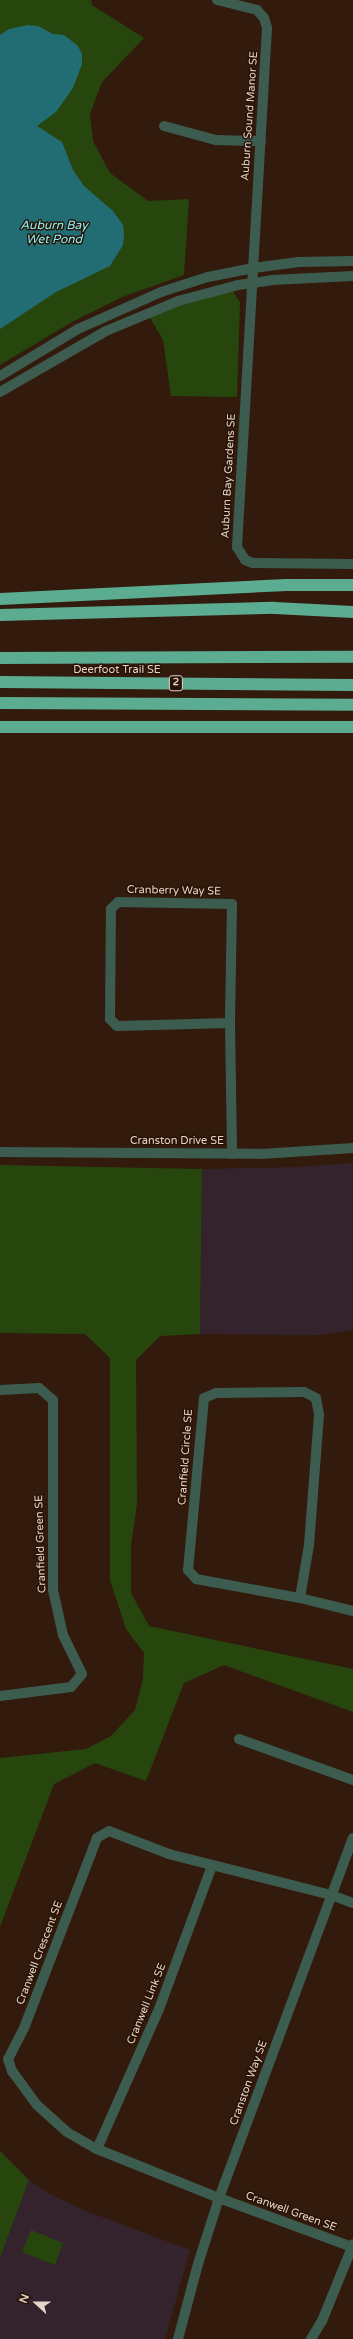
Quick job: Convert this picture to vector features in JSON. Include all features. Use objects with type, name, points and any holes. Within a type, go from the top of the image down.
[{"type":"highway","points":[[0,600],[287,585],[353,585]]},
{"type":"highway","points":[[0,615],[275,608],[353,612]]},
{"type":"highway","points":[[0,658],[353,656]]},
{"type":"highway","name":"Deerfoot Trail SE","points":[[0,682],[353,685]]},
{"type":"highway","points":[[0,703],[353,705]]},
{"type":"highway","points":[[0,727],[353,727]]},
{"type":"street","name":"Auburn Sound Manor SE","points":[[217,0],[253,8],[261,14],[266,23],[261,141],[252,283]]},
{"type":"street","points":[[164,126],[216,140],[261,141]]},
{"type":"street","points":[[0,376],[78,329],[131,303],[188,283],[253,268],[299,262],[353,261]]},
{"type":"street","points":[[0,392],[83,343],[146,313],[201,294],[252,283],[312,276],[353,276]]},
{"type":"street","name":"Auburn Bay Gardens SE","points":[[252,283],[237,542],[239,553],[245,560],[253,563],[353,564]]},
{"type":"street","name":"Cranberry Way SE","points":[[230,1023],[117,1026],[110,1019],[111,909],[118,902],[232,904],[230,1023],[232,1154]]},
{"type":"street","name":"Cranston Drive SE","points":[[0,1152],[232,1154],[329,1152],[353,1148]]},
{"type":"street","name":"Cranfield Green SE","points":[[0,1390],[39,1388],[53,1400],[53,1590],[63,1635],[82,1674],[71,1687],[0,1696]]},
{"type":"street","name":"Cranfield Circle SE","points":[[300,1598],[309,1545],[319,1414],[316,1398],[304,1392],[216,1393],[204,1398],[188,1570],[196,1579],[300,1598],[353,1611]]},
{"type":"street","points":[[239,1739],[353,1780]]},
{"type":"street","name":"Cranwell Crescent SE","points":[[219,2198],[97,2149],[67,2132],[37,2105],[12,2071],[8,2059],[11,2049],[25,2026],[97,1838],[109,1831],[212,1866],[331,1895]]},
{"type":"street","name":"Cranston Way SE","points":[[178,2339],[198,2264],[219,2198],[353,1838]]},
{"type":"street","name":"Cranwell Link SE","points":[[97,2149],[159,2009],[212,1866]]},
{"type":"street","points":[[331,1895],[353,1903]]},
{"type":"street","name":"Cranwell Green SE","points":[[219,2198],[352,2245]]},
{"type":"street","points":[[311,2339],[322,2321],[352,2245]]},
{"type":"shaded area","points":[[353,1163],[353,1330],[319,1335],[200,1334],[202,1169],[297,1167]]},
{"type":"shaded area","points":[[29,2180],[48,2193],[81,2209],[190,2250],[165,2339],[0,2339],[0,2258]]},
{"type":"green space","points":[[0,0],[91,0],[92,5],[144,38],[102,82],[90,114],[93,141],[110,173],[148,201],[189,199],[184,275],[122,297],[72,322],[0,365]]},
{"type":"green space","points":[[233,292],[240,302],[237,397],[171,396],[163,340],[149,316],[198,299]]},
{"type":"green space","points":[[0,1165],[202,1169],[200,1334],[160,1336],[136,1360],[137,1504],[131,1546],[131,1593],[149,1626],[353,1669],[353,1712],[224,1665],[184,1683],[146,1781],[95,1763],[54,1784],[0,1927],[0,1758],[86,1749],[111,1736],[135,1710],[143,1678],[144,1653],[126,1629],[110,1580],[110,1358],[85,1334],[0,1333]]},
{"type":"green space","points":[[0,2151],[29,2180],[0,2258]]},
{"type":"green space","points":[[31,2230],[63,2243],[55,2265],[22,2252]]},
{"type":"water","name":"Auburn Bay Wet Pond","points":[[28,25],[38,26],[53,34],[64,35],[78,46],[82,54],[82,64],[73,88],[56,112],[37,126],[62,142],[73,170],[84,186],[113,211],[123,225],[123,245],[110,266],[56,292],[0,329],[0,35],[9,29]]}]
